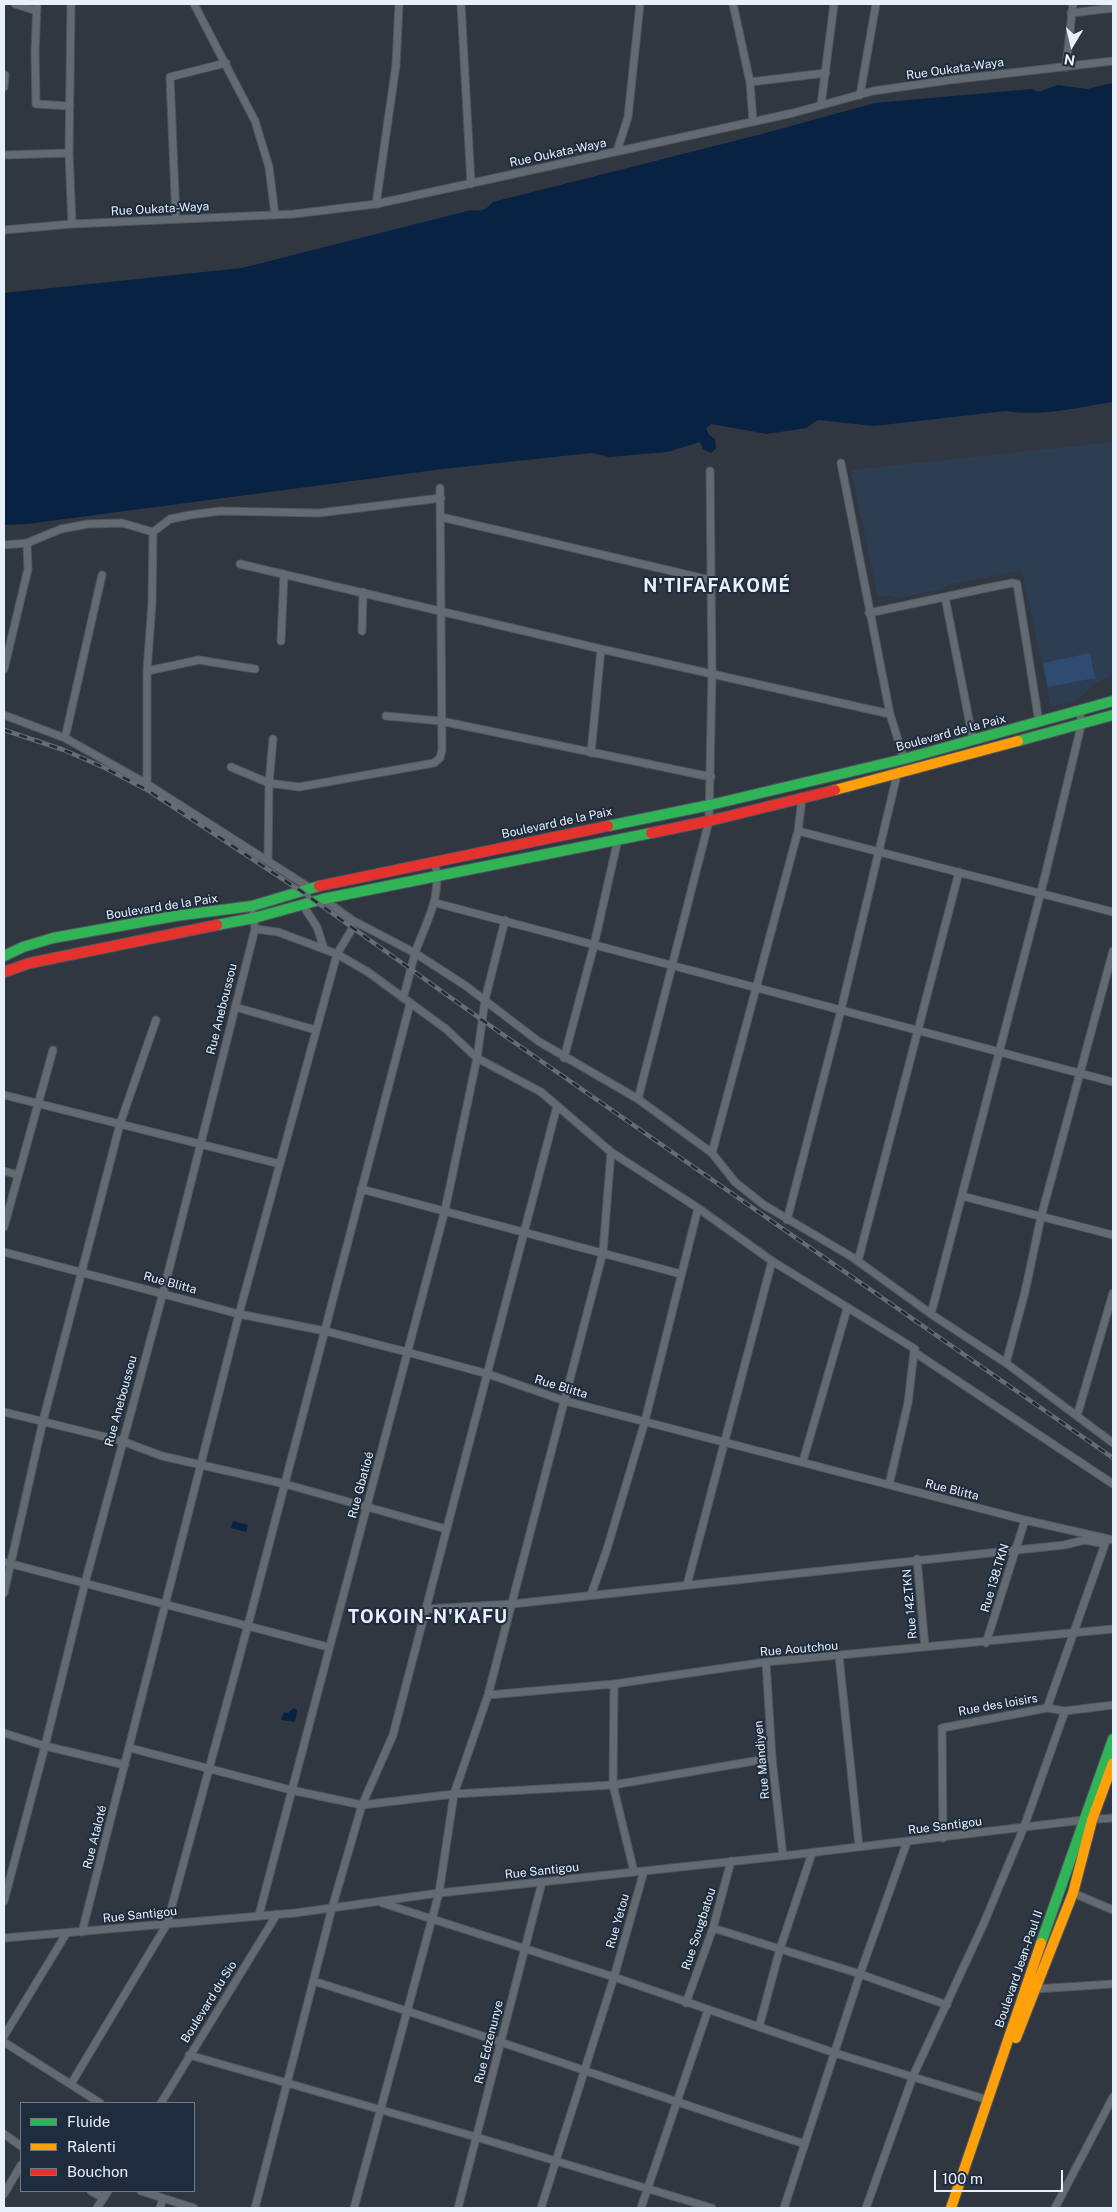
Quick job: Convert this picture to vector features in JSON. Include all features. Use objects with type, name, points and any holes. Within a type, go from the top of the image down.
[{"type":"main road","name":"Boulevard de la Paix","points":[[4,956],[23,947],[53,938],[129,924],[252,906],[310,888],[710,806],[904,759],[1113,701]]},
{"type":"main road","name":"Boulevard de la Paix","points":[[4,972],[16,967],[254,918],[318,900],[709,821],[896,775],[1082,722],[1113,715]]},
{"type":"main road","points":[[129,924],[133,942]]},
{"type":"main road","name":"Boulevard Jean-Paul II","points":[[951,2208],[1088,1820],[1113,1739]]},
{"type":"main road","name":"Boulevard Jean-Paul II","points":[[956,2208],[993,2100],[1073,1893],[1088,1820],[1113,1763]]},
{"type":"street","points":[[15,4],[37,8],[36,104],[70,106]]},
{"type":"street","points":[[71,4],[69,153],[72,224]]},
{"type":"street","points":[[194,4],[255,121],[269,167],[275,214]]},
{"type":"street","points":[[376,204],[396,65],[399,4]]},
{"type":"street","points":[[461,4],[471,184]]},
{"type":"street","points":[[617,152],[628,117],[640,4]]},
{"type":"street","points":[[733,4],[750,82],[753,121]]},
{"type":"street","points":[[822,106],[834,4]]},
{"type":"street","points":[[860,95],[876,4]]},
{"type":"street","points":[[1066,67],[1073,4]]},
{"type":"street","points":[[1071,13],[1113,8]]},
{"type":"street","name":"Rue Oukata-Waya","points":[[4,230],[72,224],[275,214],[376,204],[822,106],[860,95],[950,80],[1113,61]]},
{"type":"street","points":[[176,219],[170,77],[226,63]]},
{"type":"street","points":[[750,82],[826,73]]},
{"type":"street","points":[[4,87],[5,75]]},
{"type":"street","points":[[4,155],[69,153]]},
{"type":"street","points":[[841,463],[890,714],[904,759]]},
{"type":"street","points":[[638,1099],[709,821],[712,673],[710,471]]},
{"type":"street","points":[[231,767],[269,783],[311,786],[434,763],[442,754],[440,488]]},
{"type":"street","points":[[153,532],[170,519],[190,514],[220,511],[319,513],[441,498]]},
{"type":"street","points":[[441,517],[710,580]]},
{"type":"street","points":[[4,545],[27,543],[62,529],[88,524],[122,523],[153,532]]},
{"type":"street","points":[[147,784],[147,671],[152,603],[153,532]]},
{"type":"street","points":[[4,669],[28,569],[27,543]]},
{"type":"street","points":[[240,564],[601,649],[890,714]]},
{"type":"street","points":[[281,641],[284,574]]},
{"type":"street","points":[[65,738],[102,575]]},
{"type":"street","points":[[869,613],[1012,583],[1018,584],[1039,722]]},
{"type":"street","points":[[362,631],[363,592]]},
{"type":"street","points":[[945,597],[973,740]]},
{"type":"street","points":[[591,753],[601,649]]},
{"type":"street","points":[[147,671],[199,660],[255,669]]},
{"type":"street","points":[[931,1314],[1040,893],[1082,722],[1079,711]]},
{"type":"street","points":[[4,715],[65,738],[147,784],[310,888]]},
{"type":"street","points":[[386,716],[441,721],[711,777]]},
{"type":"street","points":[[268,860],[269,783],[273,739]]},
{"type":"street","points":[[788,1220],[841,1010],[896,775]]},
{"type":"street","points":[[712,1154],[798,831],[802,799]]},
{"type":"street","points":[[798,831],[1113,912]]},
{"type":"street","points":[[564,1058],[594,945],[618,839]]},
{"type":"street","points":[[403,998],[415,953],[436,903],[438,876],[435,862]]},
{"type":"street","points":[[858,1261],[959,872]]},
{"type":"street","points":[[318,900],[415,953],[485,1000],[533,1038],[564,1058],[638,1099],[712,1154],[742,1188],[788,1220],[858,1261],[931,1314],[1006,1363],[1113,1443]]},
{"type":"street","points":[[436,903],[1113,1082]]},
{"type":"street","points":[[302,904],[317,927],[324,949]]},
{"type":"street","name":"Rue Aneboussou","points":[[4,1901],[46,1746],[85,1583],[235,1007],[254,929],[252,906]]},
{"type":"street","name":"Rue Ataloté","points":[[82,1932],[167,1606],[239,1314],[337,954],[352,929],[352,920]]},
{"type":"street","name":"Rue Gbatioé","points":[[258,1915],[445,1210],[477,1058],[485,1000],[505,920]]},
{"type":"street","points":[[254,929],[278,932],[324,949],[337,954],[368,972],[446,1029],[477,1058],[541,1092],[611,1152],[698,1208],[772,1261],[915,1349],[908,1403],[889,1485]]},
{"type":"street","points":[[1006,1363],[1025,1292],[1041,1217],[1110,979],[1113,952]]},
{"type":"street","points":[[71,2084],[167,1924],[326,1332],[361,1188],[410,1004]]},
{"type":"street","points":[[235,1007],[316,1030]]},
{"type":"street","points":[[4,1593],[43,1422],[81,1271],[120,1124],[156,1020]]},
{"type":"street","points":[[4,1227],[53,1050]]},
{"type":"street","points":[[4,1095],[280,1164]]},
{"type":"street","points":[[255,2208],[332,1908],[362,1805],[393,1736],[557,1106]]},
{"type":"street","points":[[354,2208],[439,1892],[454,1794],[488,1696],[603,1252],[611,1152]]},
{"type":"street","points":[[4,1172],[18,1175]]},
{"type":"street","points":[[361,1188],[681,1274]]},
{"type":"street","points":[[962,1196],[1113,1235]]},
{"type":"street","points":[[591,1595],[645,1421],[698,1208]]},
{"type":"street","name":"Rue Blitta","points":[[4,1252],[239,1314],[326,1332],[407,1352],[488,1374],[565,1401],[803,1461],[1105,1541],[1113,1540]]},
{"type":"street","points":[[687,1585],[772,1261]]},
{"type":"street","points":[[1077,1416],[1113,1294]]},
{"type":"street","points":[[803,1461],[847,1308]]},
{"type":"street","points":[[914,1352],[1113,1484]]},
{"type":"street","points":[[4,1412],[122,1441],[162,1456],[284,1484],[446,1529]]},
{"type":"street","name":"Rue 138.TKN","points":[[986,1643],[1025,1520]]},
{"type":"street","points":[[426,1609],[512,1604],[918,1559],[1064,1545],[1085,1540],[1105,1541],[1047,1708]]},
{"type":"street","name":"Rue 142.TKN","points":[[918,1559],[925,1647]]},
{"type":"street","points":[[4,1562],[167,1606],[248,1625],[328,1648]]},
{"type":"street","name":"Rue Aoutchou","points":[[488,1696],[614,1684],[766,1662],[986,1643],[1113,1629]]},
{"type":"street","points":[[839,1656],[859,1846]]},
{"type":"street","name":"Rue Mandiyen","points":[[766,1662],[772,1758],[783,1856]]},
{"type":"street","points":[[614,1684],[614,1786],[634,1872]]},
{"type":"street","name":"Rue des loisirs","points":[[943,1838],[942,1728],[1047,1708],[1065,1711],[1113,1705]]},
{"type":"street","points":[[866,2208],[913,2076],[947,2006],[1024,1827],[1065,1711]]},
{"type":"street","points":[[4,1733],[46,1746],[125,1765]]},
{"type":"street","points":[[130,1748],[291,1790],[362,1805],[454,1794],[614,1786],[772,1758]]},
{"type":"street","name":"Rue Santigou","points":[[4,1938],[277,1914],[380,1902],[439,1892],[812,1853],[859,1846],[1113,1818]]},
{"type":"street","points":[[784,2208],[860,1974],[907,1842]]},
{"type":"street","points":[[759,2027],[780,1949],[812,1853]]},
{"type":"street","name":"Rue Sougbatou","points":[[686,2002],[713,1928],[731,1861]]},
{"type":"street","name":"Rue Yetou","points":[[541,2208],[614,1977],[644,1871]]},
{"type":"street","name":"Rue Edzenunye","points":[[458,2208],[542,1882]]},
{"type":"street","points":[[1073,1893],[1113,1910]]},
{"type":"street","points":[[380,1902],[614,1977],[835,2053],[988,2100]]},
{"type":"street","name":"Boulevard du Sio","points":[[162,2102],[277,1914]]},
{"type":"street","points":[[713,1928],[860,1974],[947,2006]]},
{"type":"street","points":[[4,2036],[66,1934]]},
{"type":"street","points":[[313,1981],[407,2010],[500,2044],[805,2144]]},
{"type":"street","points":[[1035,1990],[1113,1984]]},
{"type":"street","points":[[641,2208],[708,2010]]},
{"type":"street","points":[[4,2042],[98,2102]]},
{"type":"street","points":[[189,2056],[476,2137],[648,2189],[687,2205],[712,2208]]},
{"type":"street","points":[[1055,2208],[1113,2097]]},
{"type":"street","points":[[4,2134],[20,2145]]},
{"type":"street","points":[[4,2194],[20,2167]]},
{"type":"street","points":[[94,2192],[103,2198]]},
{"type":"street","points":[[97,2208],[107,2192]]},
{"type":"street","points":[[144,2192],[194,2208]]},
{"type":"street","points":[[160,2208],[163,2198]]},
{"type":"shaded area","points":[[1113,83],[1113,402],[1046,412],[1019,413],[1006,411],[874,426],[818,420],[806,428],[767,434],[711,424],[706,428],[709,435],[715,439],[716,448],[711,453],[703,449],[700,442],[667,452],[609,457],[591,453],[443,469],[27,524],[4,525],[4,293],[242,268],[471,210],[486,209],[493,202],[762,134],[875,103],[1032,89],[1038,92],[1058,85],[1087,89]]},
{"type":"shaded area","points":[[1113,442],[1113,675],[1094,684],[1078,700],[1052,706],[1050,703],[1022,571],[949,584],[942,589],[900,598],[889,595],[878,597],[851,470]]},
{"type":"shaded area","points":[[1090,653],[1095,678],[1048,687],[1043,663]]},
{"type":"shaded area","points":[[233,1521],[248,1525],[246,1532],[231,1528]]},
{"type":"shaded area","points":[[294,1708],[297,1710],[295,1722],[281,1720],[284,1712],[288,1713]]},
{"type":"railway","points":[[4,730],[64,750],[105,768],[149,791],[301,891],[482,1020],[1113,1458]]},
{"type":"traffic: fast","points":[[608,826],[710,805],[904,759],[1113,701]]},
{"type":"traffic: fast","points":[[1018,741],[1113,715]]},
{"type":"traffic: fast","points":[[217,925],[254,918],[323,899],[651,833]]},
{"type":"traffic: fast","points":[[4,956],[23,947],[53,938],[175,916],[252,906],[319,886]]},
{"type":"traffic: fast","points":[[1041,1943],[1113,1739]]},
{"type":"traffic: slow","points":[[835,790],[1018,741]]},
{"type":"traffic: slow","points":[[1016,2038],[1073,1893],[1092,1820],[1113,1763]]},
{"type":"traffic: slow","points":[[951,2208],[1041,1943]]},
{"type":"traffic: jam","points":[[651,833],[709,821],[835,790]]},
{"type":"traffic: jam","points":[[319,886],[608,826]]},
{"type":"traffic: jam","points":[[4,972],[30,963],[217,925]]},
{"type":"district","name":"N'TIFAFAKOMÉ","points":[[717,586]]},
{"type":"district","name":"TOKOIN-N'KAFU","points":[[428,1617]]}]
